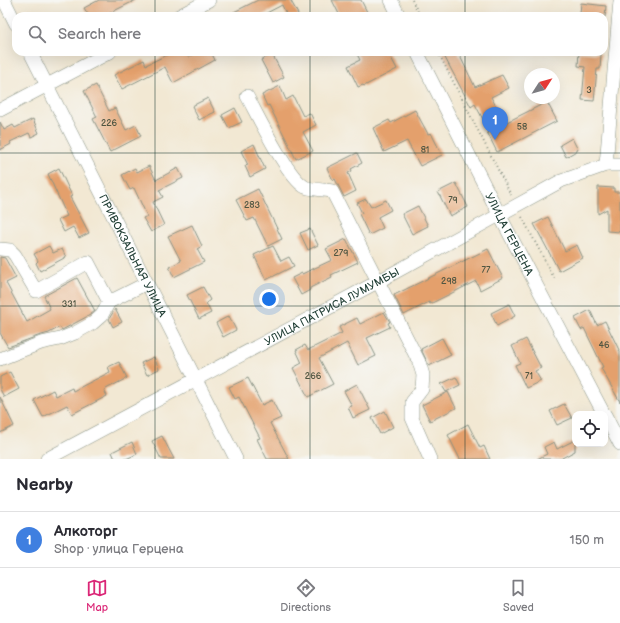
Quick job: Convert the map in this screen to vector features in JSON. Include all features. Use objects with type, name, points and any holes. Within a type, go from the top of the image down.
[{"type":"street","points":[[4,0],[12,16]]},
{"type":"street","points":[[186,12],[209,0]]},
{"type":"street","points":[[391,0],[397,12]]},
{"type":"street","points":[[606,164],[620,1]]},
{"type":"street","name":"ПРИВОКЗАЛЬНАЯ УЛИЦА","points":[[32,56],[236,459]]},
{"type":"street","points":[[0,110],[102,56]]},
{"type":"street","name":"УЛИЦА ГЕРЦЕНА","points":[[419,56],[500,216],[603,411]]},
{"type":"street","points":[[247,96],[282,160],[293,176],[306,187],[332,191],[379,281],[419,362],[423,375],[422,389],[412,402],[412,418],[430,459]]},
{"type":"street","name":"УЛИЦА ПАТРИСА ЛУМУМБЫ","points":[[46,459],[500,216],[561,181],[606,164],[620,166]]},
{"type":"street","points":[[0,249],[10,250],[15,255],[36,290],[88,262],[109,302]]},
{"type":"street","points":[[0,359],[42,343],[60,339],[76,333],[93,323],[102,315],[109,302],[147,283]]},
{"type":"street","name":"УЛИЦА ГЕРЦЕНА","points":[[608,421],[620,444]]},
{"type":"path","points":[[412,0],[418,12]]},
{"type":"path","points":[[440,56],[554,278]]},
{"type":"building","points":[[99,0],[136,0],[112,12],[86,12],[84,8]]},
{"type":"building","points":[[258,0],[293,0],[291,1],[297,12],[285,12],[282,5],[269,12],[234,12]]},
{"type":"building","points":[[332,0],[361,0],[367,12],[338,12]]},
{"type":"building","points":[[581,3],[606,6],[605,12],[580,12]]},
{"type":"building","points":[[165,56],[213,56],[215,60],[173,83],[165,67],[122,89],[114,75],[144,60],[146,65]]},
{"type":"building","points":[[268,56],[273,56],[284,77],[273,83],[261,60]]},
{"type":"building","points":[[358,56],[390,56],[397,69],[364,86],[358,87],[348,66],[360,60]]},
{"type":"building","points":[[444,56],[460,56],[475,87],[502,75],[509,88],[491,97],[505,123],[543,104],[548,104],[557,121],[497,152],[487,132],[489,131],[475,104],[471,107]]},
{"type":"building","points":[[579,56],[601,56],[600,69],[597,69],[594,101],[582,100],[585,67],[578,66]]},
{"type":"building","points":[[96,85],[109,111],[115,108],[126,130],[136,125],[141,136],[110,152],[93,119],[97,117],[84,91]]},
{"type":"building","points":[[280,86],[286,100],[293,96],[303,116],[310,113],[316,125],[303,132],[313,151],[296,159],[269,105],[267,106],[262,95]]},
{"type":"building","points":[[208,98],[215,112],[199,120],[192,106]]},
{"type":"building","points":[[235,108],[242,122],[229,128],[222,115]]},
{"type":"building","points":[[415,110],[428,134],[431,133],[442,155],[420,166],[407,141],[384,152],[373,128],[389,120],[391,123]]},
{"type":"building","points":[[33,119],[39,133],[31,137],[29,133],[10,142],[11,144],[0,150],[0,122],[4,130],[13,125],[15,128]]},
{"type":"building","points":[[572,138],[578,150],[566,157],[560,145]]},
{"type":"building","points":[[254,144],[265,169],[250,177],[245,166],[248,165],[241,151]]},
{"type":"building","points":[[357,153],[362,163],[351,169],[352,171],[348,173],[356,191],[344,197],[335,179],[333,180],[327,168]]},
{"type":"building","points":[[149,166],[156,180],[178,168],[183,178],[159,190],[163,197],[153,202],[164,225],[151,232],[143,218],[147,216],[134,188],[130,190],[122,175],[135,168],[137,172]]},
{"type":"building","points":[[59,168],[72,196],[70,197],[89,233],[79,238],[73,227],[64,232],[58,220],[67,216],[48,174]]},
{"type":"building","points":[[456,183],[468,207],[450,216],[438,192]]},
{"type":"building","points":[[598,187],[614,188],[614,192],[620,192],[620,232],[607,231],[607,209],[598,214]]},
{"type":"building","points":[[258,189],[282,239],[268,246],[254,218],[247,221],[236,200]]},
{"type":"building","points":[[366,199],[371,207],[386,200],[391,210],[378,217],[383,228],[369,235],[359,214],[362,213],[357,203]]},
{"type":"building","points":[[418,206],[428,226],[412,234],[402,214]]},
{"type":"building","points":[[548,217],[565,251],[577,245],[583,258],[559,271],[534,224]]},
{"type":"building","points":[[192,225],[202,246],[197,249],[204,262],[174,277],[169,267],[181,261],[168,236]]},
{"type":"building","points":[[310,229],[318,245],[308,250],[300,233]]},
{"type":"building","points":[[346,239],[358,262],[331,275],[332,277],[310,288],[310,290],[301,295],[292,278],[332,260],[326,249]]},
{"type":"building","points":[[49,246],[53,253],[62,249],[66,257],[40,271],[36,263],[38,261],[34,254]]},
{"type":"building","points":[[273,246],[281,261],[289,257],[294,266],[266,280],[254,255]]},
{"type":"building","points":[[488,249],[503,278],[480,290],[476,281],[404,315],[394,295]]},
{"type":"building","points":[[0,257],[5,258],[16,278],[6,283],[27,322],[50,309],[44,296],[77,278],[95,311],[62,330],[60,327],[49,333],[8,347],[0,333]]},
{"type":"building","points":[[203,287],[210,300],[206,303],[211,313],[199,319],[187,295]]},
{"type":"building","points":[[509,304],[515,316],[497,326],[491,313]]},
{"type":"building","points":[[115,309],[122,322],[113,327],[109,319]]},
{"type":"building","points":[[590,310],[597,325],[605,321],[620,352],[620,402],[601,368],[603,367],[584,328],[581,330],[575,318]]},
{"type":"building","points":[[384,312],[390,322],[388,323],[390,327],[367,338],[376,356],[358,365],[347,343],[319,358],[333,384],[308,397],[293,368],[302,363],[296,350],[305,345],[308,350],[342,333],[339,327],[357,318],[360,324]]},
{"type":"building","points":[[229,316],[236,330],[223,337],[216,323]]},
{"type":"building","points":[[442,338],[451,355],[429,366],[421,349]]},
{"type":"building","points":[[526,339],[541,368],[535,371],[541,381],[526,388],[515,365],[520,363],[512,346]]},
{"type":"building","points":[[154,357],[159,369],[147,375],[141,363]]},
{"type":"building","points":[[119,362],[127,378],[104,390],[107,396],[72,414],[67,405],[43,417],[34,400],[53,390],[56,396],[72,388],[73,391],[110,372],[108,367]]},
{"type":"building","points":[[10,372],[19,389],[4,397],[0,389],[0,377]]},
{"type":"building","points":[[456,377],[460,385],[446,392],[441,384]]},
{"type":"building","points":[[248,378],[262,405],[272,400],[281,418],[270,423],[289,459],[267,459],[257,439],[260,438],[239,397],[235,399],[229,387]]},
{"type":"building","points":[[357,384],[370,410],[353,418],[348,407],[352,406],[344,391]]},
{"type":"building","points":[[448,392],[456,408],[430,421],[422,405]]},
{"type":"building","points":[[0,397],[14,426],[0,433]]},
{"type":"building","points":[[564,404],[572,418],[557,425],[550,411]]},
{"type":"building","points":[[385,411],[393,427],[380,434],[372,418]]},
{"type":"building","points":[[468,424],[480,448],[484,446],[490,459],[460,459],[448,435]]},
{"type":"building","points":[[162,436],[174,459],[161,459],[152,441]]},
{"type":"building","points":[[132,442],[137,454],[126,459],[115,459],[112,452]]},
{"type":"building","points":[[554,442],[557,449],[572,442],[572,447],[575,447],[575,451],[562,459],[537,459],[547,454],[544,447]]},
{"type":"place","name":"Алкоторг","points":[[495,140]]}]
